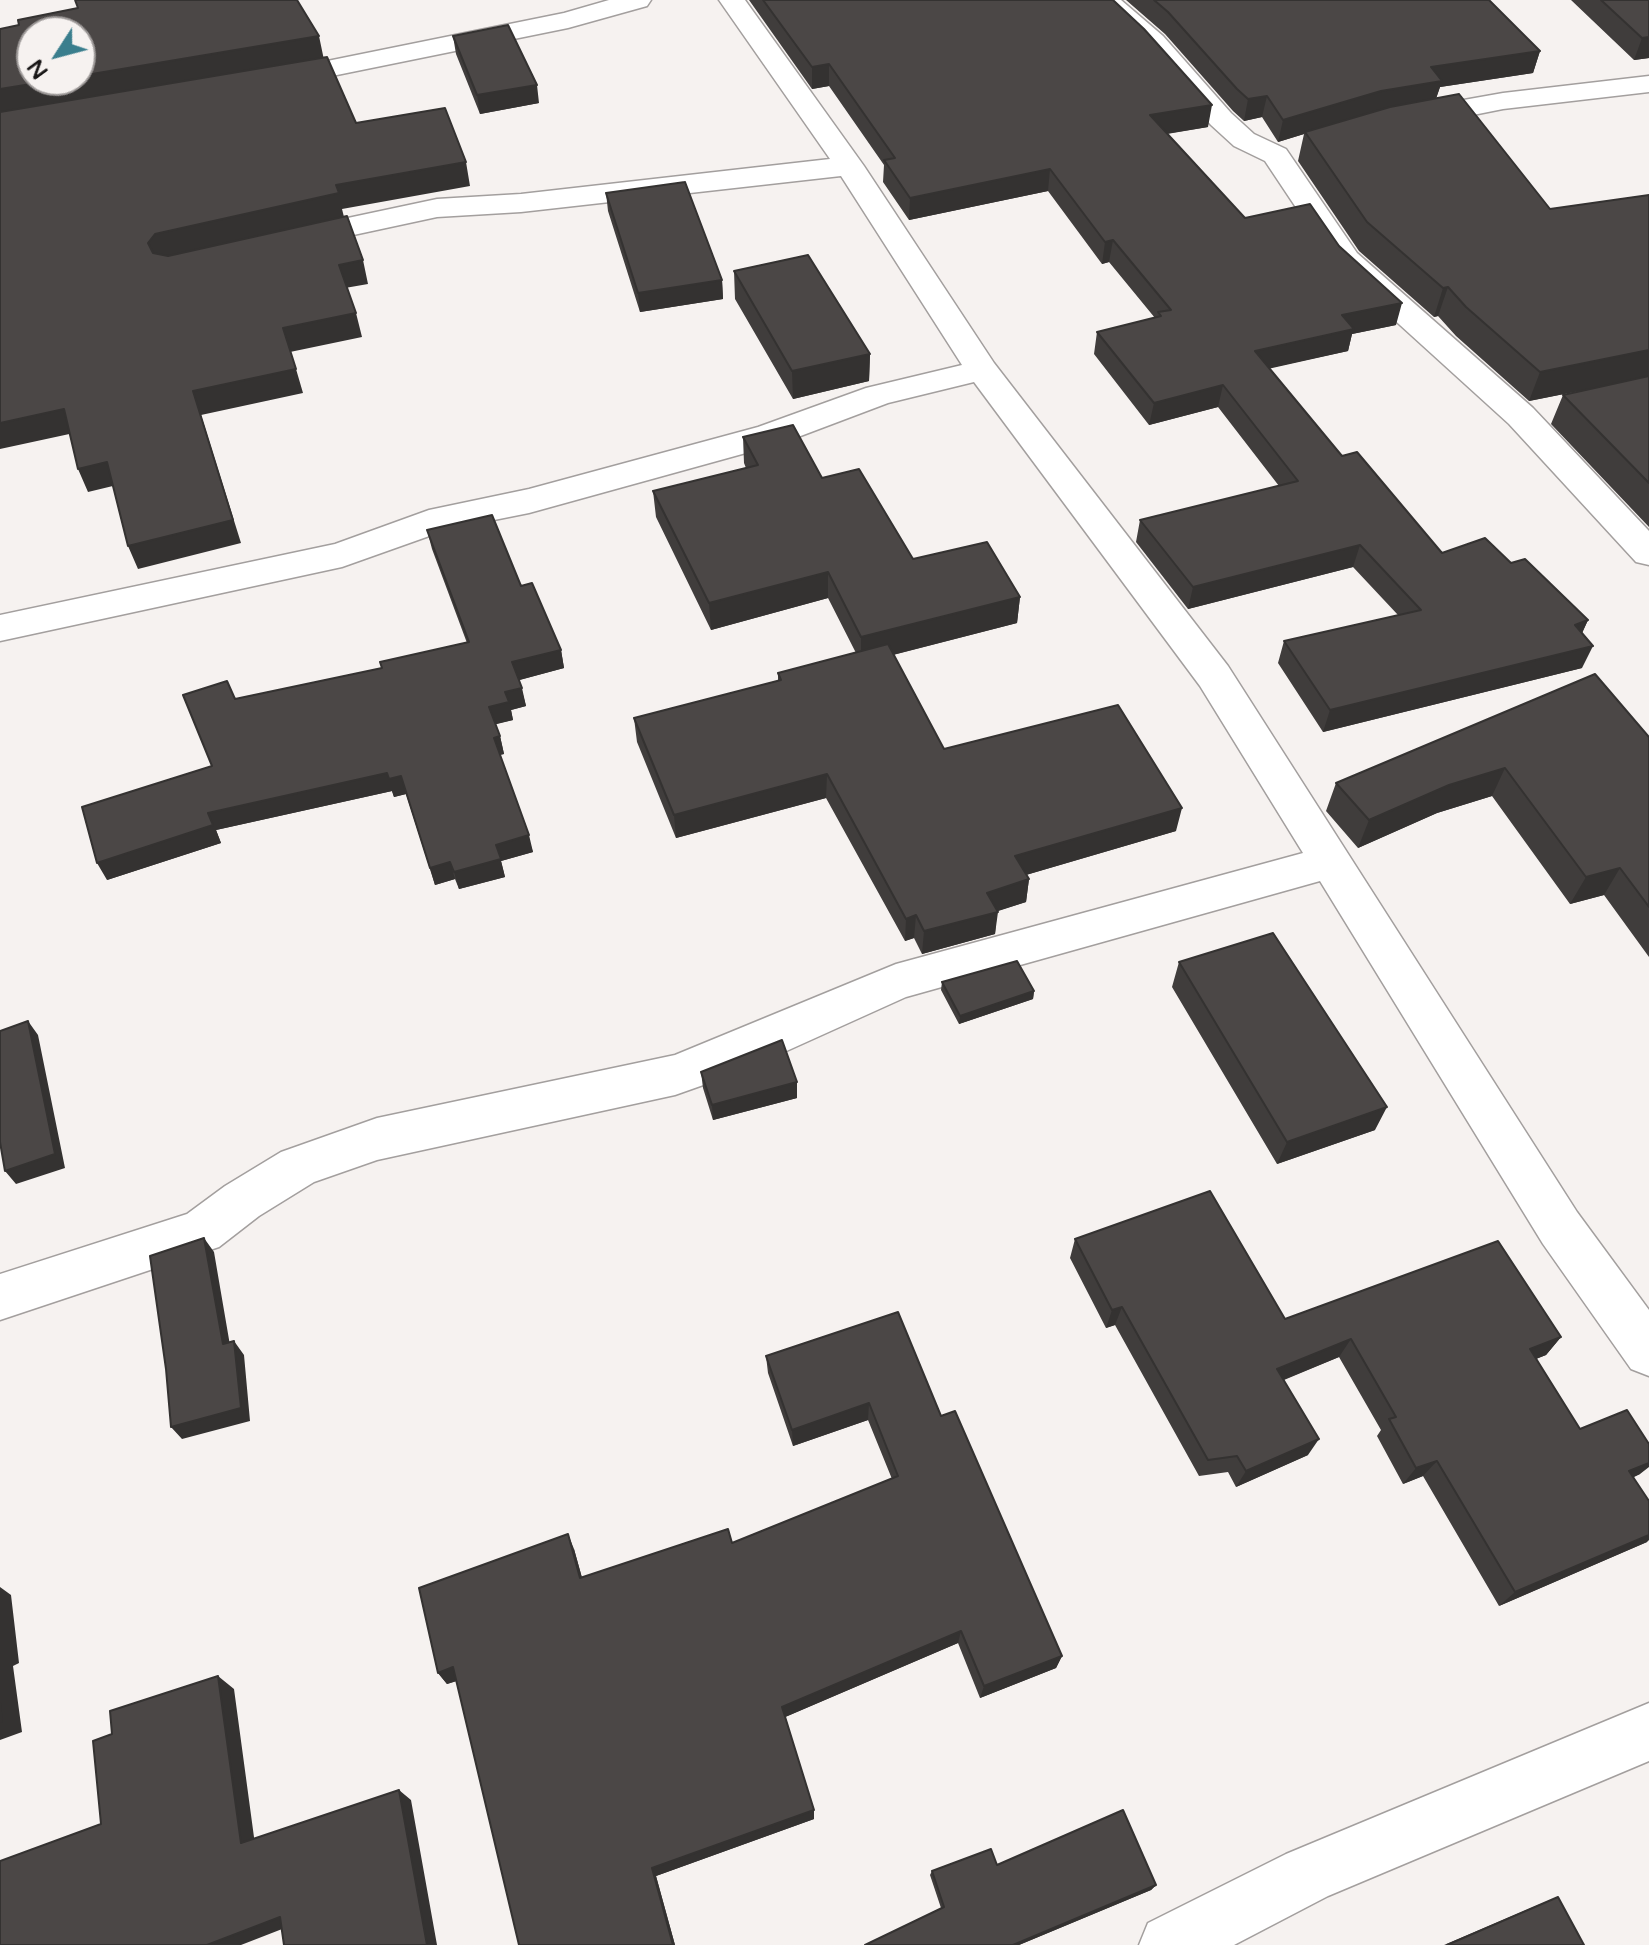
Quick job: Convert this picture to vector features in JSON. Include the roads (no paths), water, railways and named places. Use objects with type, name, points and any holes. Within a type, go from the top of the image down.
[{"type":"street","points":[[250,84],[568,20],[638,0]]},
{"type":"street","points":[[732,0],[849,166],[982,370],[1214,676],[1560,1228],[1649,1352]]},
{"type":"street","points":[[1105,0],[1153,42],[1221,119],[1244,140],[1290,151],[1346,259],[1521,416],[1649,553]]},
{"type":"street","points":[[1390,123],[1503,101],[1649,84]]},
{"type":"street","points":[[258,247],[437,208],[521,203],[849,166]]},
{"type":"street","points":[[0,628],[342,555],[442,518],[529,501],[770,435],[878,395],[982,370]]},
{"type":"street","points":[[1521,416],[1563,407]]},
{"type":"street","points":[[0,1297],[202,1231],[242,1201],[298,1167],[377,1139],[675,1075],[724,1058],[896,982],[1329,862]]},
{"type":"street","points":[[1170,1945],[1307,1875],[1649,1732]]}]
